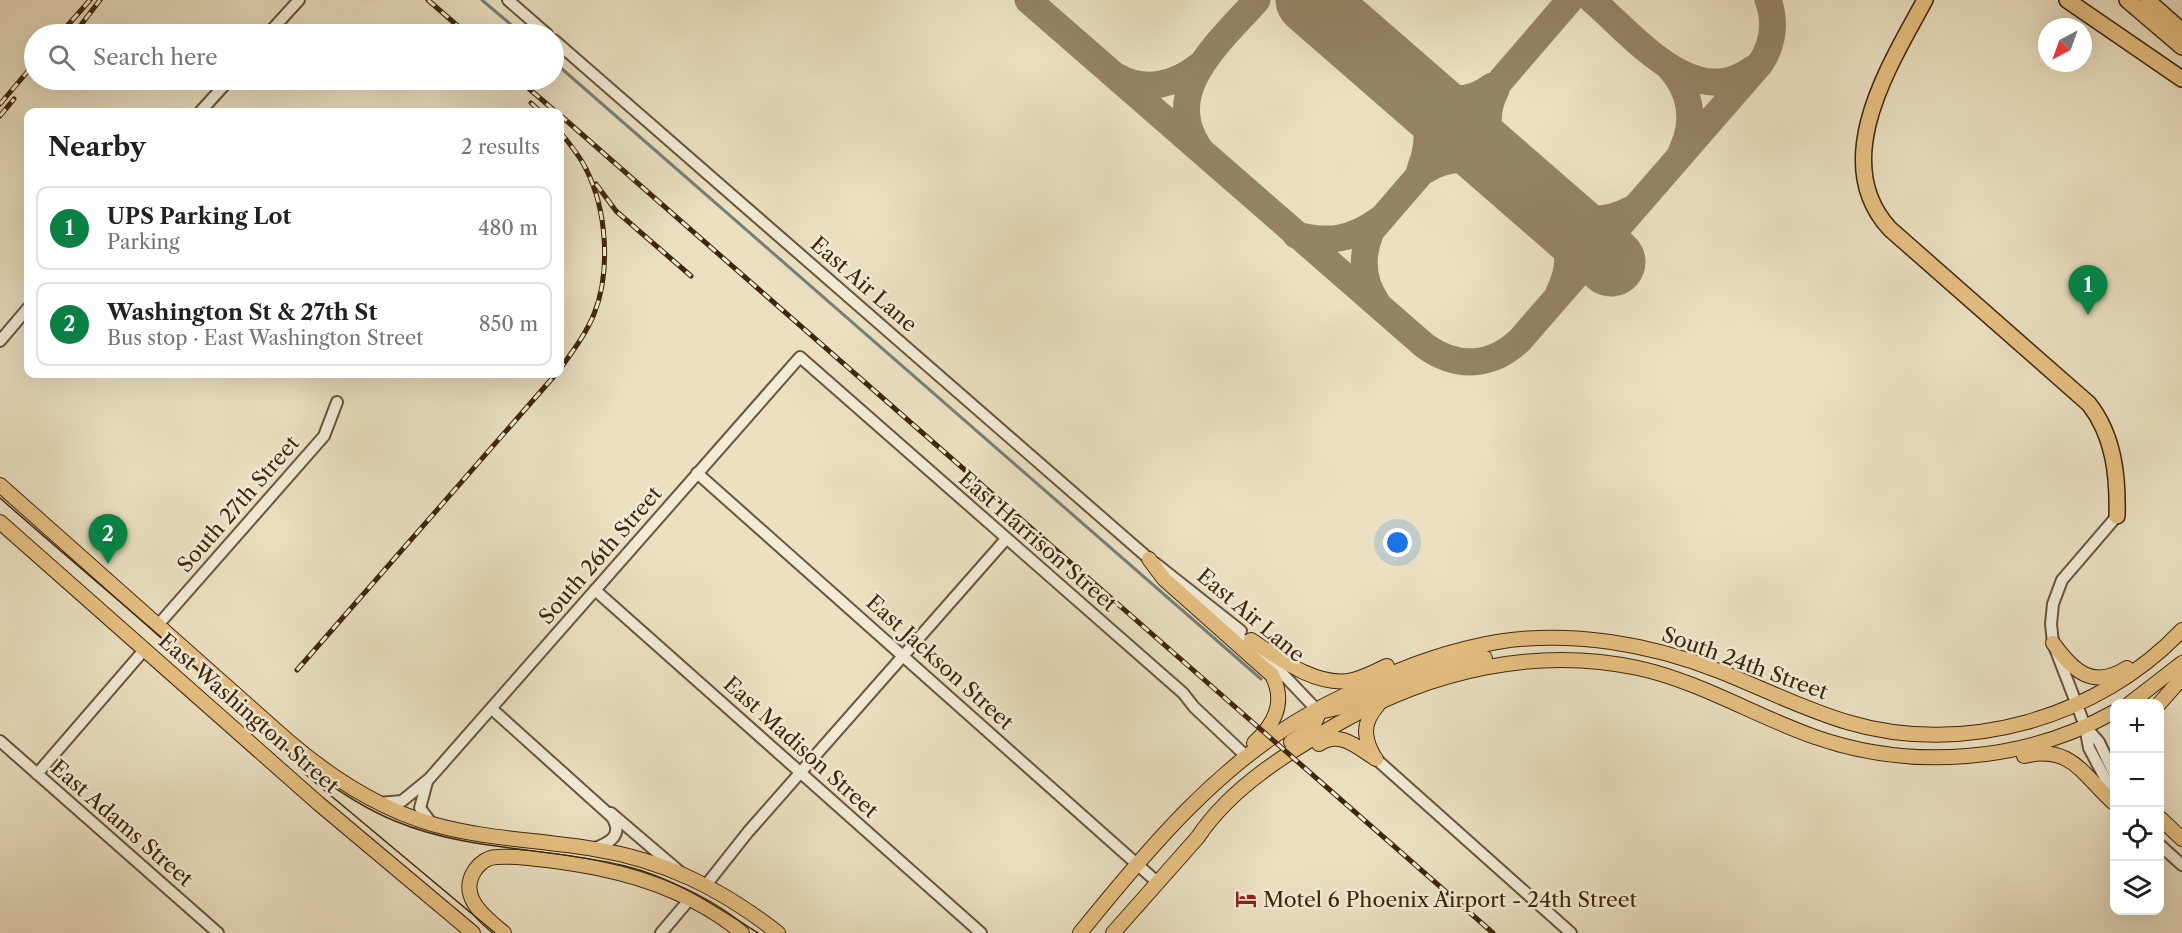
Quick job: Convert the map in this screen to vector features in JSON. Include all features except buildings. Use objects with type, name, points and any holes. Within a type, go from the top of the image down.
[{"type":"highway","points":[[1925,0],[1883,81],[1864,142],[1862,162],[1867,194],[1876,212],[1890,229],[2089,404],[2108,438],[2117,479],[2117,516]]},
{"type":"highway","points":[[2067,0],[2182,79]]},
{"type":"highway","points":[[2127,0],[2182,47]]},
{"type":"highway","points":[[2147,0],[2182,31]]},
{"type":"main road","name":"East Washington Street","points":[[0,485],[287,740],[328,773],[379,803],[433,824]]},
{"type":"main road","name":"East Washington Street","points":[[0,522],[318,803],[473,933]]},
{"type":"main road","points":[[1080,933],[1168,829],[1225,776],[1272,725],[1279,700],[1276,683],[1257,660],[1164,579],[1149,559]]},
{"type":"main road","points":[[2053,643],[2074,669],[2092,676],[2109,677],[2146,654],[2182,619]]},
{"type":"main road","name":"South 24th Street","points":[[1245,754],[1320,709],[1417,663],[1499,642],[1587,640],[1627,644],[1670,654],[1820,713],[1879,730],[1945,734],[1980,732],[2039,718],[2077,704],[2132,674],[2182,630]]},
{"type":"main road","points":[[1251,640],[1307,673],[1340,681],[1356,679],[1449,644],[1499,642]]},
{"type":"main road","points":[[1221,809],[1226,798],[1256,768],[1309,730],[1320,709],[1338,709],[1410,678],[1463,662],[1484,658],[1511,662]]},
{"type":"main road","name":"South 24th Street","points":[[1113,933],[1221,809],[1289,754],[1381,702],[1437,680],[1511,662],[1592,662],[1638,668],[1682,681],[1830,741],[1891,754],[1936,758],[2014,750],[2054,739],[2110,714]]},
{"type":"main road","points":[[2135,699],[2182,663]]},
{"type":"main road","points":[[2163,699],[2182,678]]},
{"type":"main road","points":[[1376,759],[1366,741],[1365,728],[1366,721],[1381,702]]},
{"type":"main road","points":[[1198,837],[1278,771],[1331,737],[1352,743],[1376,759]]},
{"type":"main road","points":[[1936,758],[1964,765],[2037,753],[2053,753],[2073,761],[2110,798]]},
{"type":"main road","points":[[2164,822],[2182,841]]},
{"type":"main road","points":[[433,824],[480,834],[593,849],[648,861],[680,872],[737,902],[778,933]]},
{"type":"main road","points":[[433,824],[449,834],[507,844],[559,863]]},
{"type":"main road","points":[[504,933],[480,912],[472,900],[470,885],[473,873],[484,862],[498,857],[601,869],[648,882],[689,900],[741,933]]},
{"type":"main road","points":[[399,869],[429,886],[483,933]]},
{"type":"street","points":[[277,24],[298,0]]},
{"type":"street","points":[[508,0],[536,24]]},
{"type":"street","name":"East Air Lane","points":[[564,49],[1279,670],[1320,709]]},
{"type":"street","points":[[204,108],[220,90]]},
{"type":"street","points":[[0,341],[24,313]]},
{"type":"street","name":"South 26th Street","points":[[379,803],[402,801],[429,779],[800,357]]},
{"type":"street","name":"East Harrison Street","points":[[800,357],[1183,693],[1194,707],[1245,754]]},
{"type":"street","name":"South 27th Street","points":[[158,625],[324,436],[337,402]]},
{"type":"street","name":"East Jackson Street","points":[[697,473],[1156,882]]},
{"type":"street","points":[[2110,786],[2089,748],[2085,726],[2053,643],[2051,615],[2058,586],[2072,565],[2117,516]]},
{"type":"street","points":[[706,885],[1006,539]]},
{"type":"street","name":"East Air Lane","points":[[1149,559],[1176,577],[1301,683],[1320,709]]},
{"type":"street","name":"East Madison Street","points":[[595,590],[981,933]]},
{"type":"street","points":[[37,774],[145,650]]},
{"type":"street","points":[[492,709],[680,872]]},
{"type":"street","points":[[2085,726],[2099,742],[2110,764]]},
{"type":"street","name":"East Adams Street","points":[[0,741],[218,933]]},
{"type":"street","points":[[1376,759],[1571,933]]},
{"type":"street","name":"South 26th Street","points":[[429,779],[420,808],[433,824]]},
{"type":"street","points":[[593,849],[611,843],[617,833],[616,823],[603,807]]},
{"type":"street","points":[[2164,829],[2182,841]]},
{"type":"street","points":[[2164,849],[2182,865]]},
{"type":"street","points":[[660,933],[689,900]]},
{"type":"waterway","points":[[482,0],[510,24]]},
{"type":"waterway","points":[[564,71],[1261,679]]},
{"type":"taxiway","points":[[1028,0],[1425,346],[1449,359],[1474,362],[1498,356],[1520,340],[1760,64],[1768,49],[1772,33],[1772,17],[1768,0]]},
{"type":"taxiway","points":[[1199,148],[1189,127],[1187,106],[1191,86],[1213,50],[1257,0]]},
{"type":"taxiway","points":[[1376,301],[1368,285],[1364,267],[1371,231],[1570,0]]},
{"type":"taxiway","points":[[1592,0],[1646,49],[1667,65],[1688,76],[1710,82],[1732,80],[1754,68]]},
{"type":"taxiway","points":[[1118,77],[1139,85],[1160,84],[1181,77],[1200,65]]},
{"type":"taxiway","points":[[1669,67],[1682,86],[1689,107],[1689,128],[1682,150]]},
{"type":"taxiway","points":[[1405,82],[1426,93],[1448,99],[1470,97],[1492,86]]},
{"type":"taxiway","points":[[1406,83],[1419,104],[1426,124],[1427,145],[1420,170]]},
{"type":"taxiway","points":[[1496,90],[1489,111],[1489,132],[1496,153],[1508,172]]},
{"type":"taxiway","points":[[1424,171],[1445,162],[1466,160],[1488,163],[1508,172]]},
{"type":"taxiway","points":[[1541,201],[1556,222],[1566,244],[1567,267],[1559,292]]},
{"type":"taxiway","points":[[1545,204],[1567,215],[1588,219],[1610,218],[1632,209]]},
{"type":"taxiway","points":[[1296,235],[1319,239],[1339,238],[1359,232],[1379,220]]},
{"type":"runway","points":[[1310,0],[1611,262]]},
{"type":"tram line","points":[[0,498],[202,673],[292,755],[342,793],[368,808],[395,821],[451,838],[567,855],[643,871],[695,894],[758,933]]},
{"type":"tram line","points":[[305,774],[495,933]]},
{"type":"railway","points":[[69,24],[90,0]]},
{"type":"railway","points":[[82,24],[100,0]]},
{"type":"railway","points":[[428,0],[456,24]]},
{"type":"railway","points":[[0,104],[24,76]]},
{"type":"railway","points":[[531,90],[551,108]]},
{"type":"railway","points":[[0,116],[14,99]]},
{"type":"railway","points":[[531,103],[537,108]]},
{"type":"railway","points":[[564,119],[1493,933]]},
{"type":"railway","points":[[564,137],[581,159],[593,185],[604,241],[603,279],[594,314],[583,336],[564,363]]},
{"type":"railway","points":[[596,184],[616,211],[691,276]]},
{"type":"railway","points":[[297,670],[552,378]]},
{"type":"place","name":"UPS Parking Lot","points":[[2088,315]]},
{"type":"place","name":"Washington St & 27th St","points":[[108,564]]},
{"type":"place","name":"Motel 6 Phoenix Airport - 24th Street","points":[[1246,899]]}]
